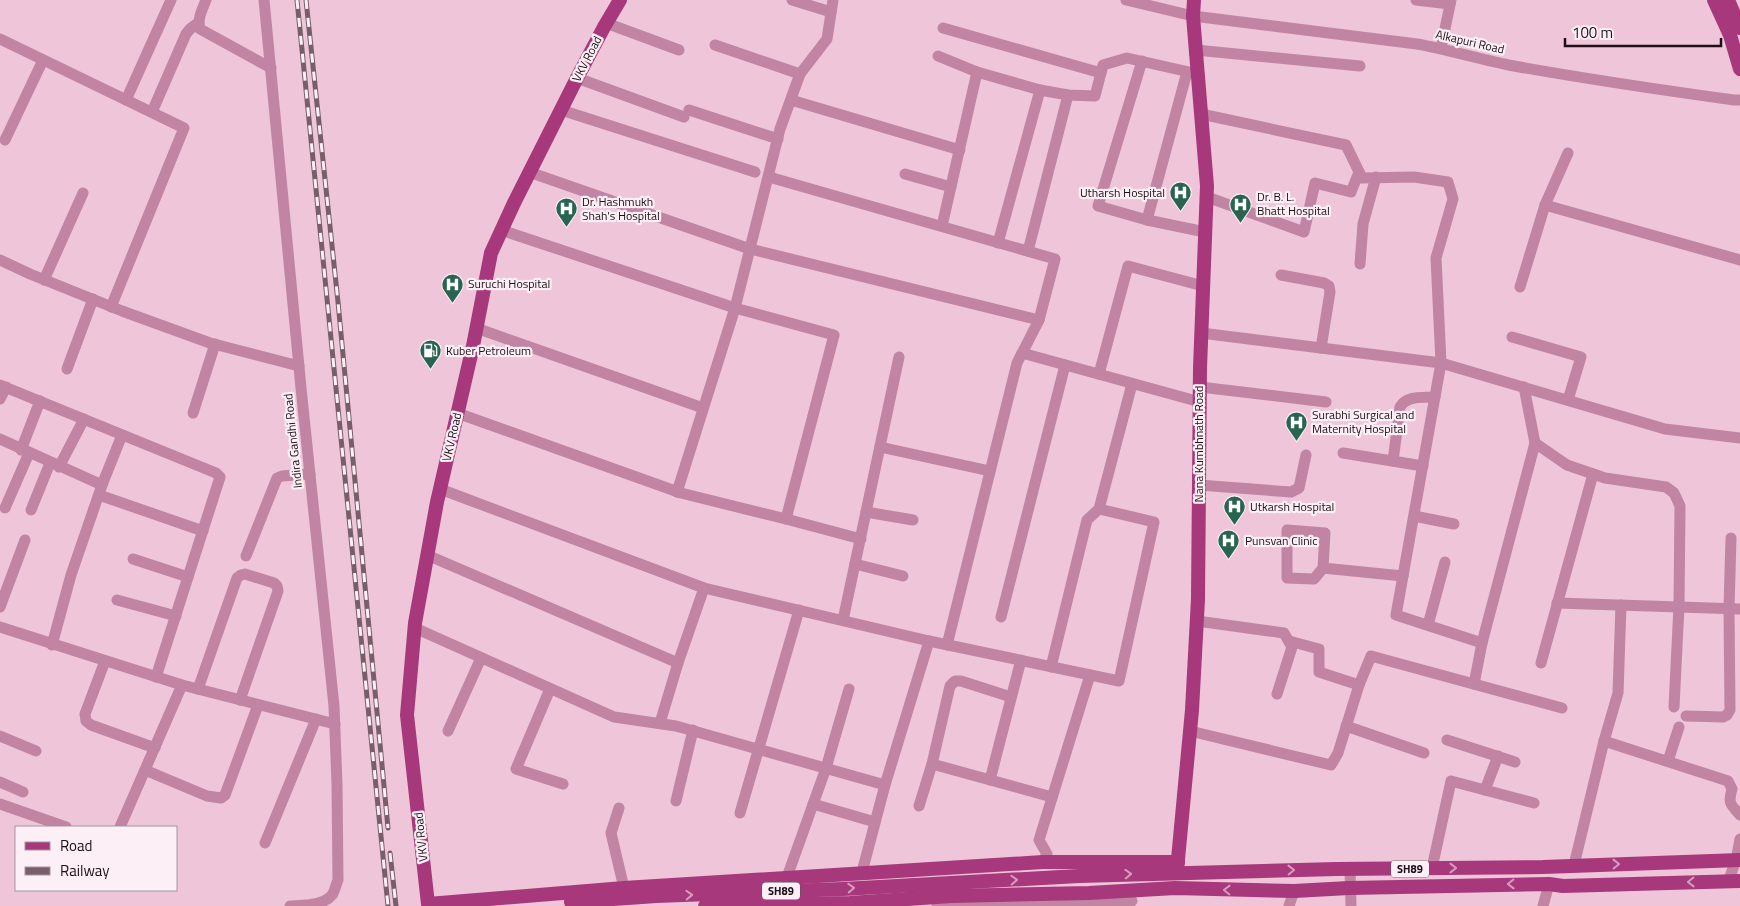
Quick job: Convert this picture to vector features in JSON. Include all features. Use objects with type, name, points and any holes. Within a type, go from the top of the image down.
[{"type":"main road","name":"VKV Road","points":[[428,905],[407,715],[415,628],[440,489],[491,253],[529,172],[606,22],[620,0]]},
{"type":"main road","name":"Nana Kumbhnath Road","points":[[1175,888],[1190,732],[1197,621],[1201,333],[1206,197],[1201,114],[1193,73],[1196,50],[1194,0]]},
{"type":"main road","points":[[1714,0],[1730,35],[1740,69]]},
{"type":"main road","points":[[1728,0],[1740,28]]},
{"type":"main road","name":"SH89","points":[[483,906],[1080,876],[1178,867],[1350,869],[1543,867],[1738,860]]},
{"type":"main road","points":[[428,905],[624,888],[1043,862],[1178,867]]},
{"type":"main road","name":"SH89","points":[[705,906],[850,903],[951,896],[1038,893],[1089,893],[1133,899],[1175,888],[1294,891],[1349,888],[1548,884],[1564,886],[1734,881]]},
{"type":"street","points":[[126,100],[171,0]]},
{"type":"street","points":[[206,0],[198,23],[200,29],[271,68]]},
{"type":"street","name":"Indira Gandhi Road","points":[[264,0],[335,724],[338,880],[333,894],[318,903],[308,905]]},
{"type":"street","points":[[677,492],[735,308],[778,139],[800,74],[827,39],[832,6],[792,0]]},
{"type":"street","name":"Alkapuri Road","points":[[1126,0],[1194,16],[1338,33],[1441,48],[1512,66],[1682,93],[1740,100]]},
{"type":"street","points":[[1416,0],[1451,2],[1441,48]]},
{"type":"street","points":[[606,22],[679,50]]},
{"type":"street","points":[[152,112],[186,34],[190,28],[198,23]]},
{"type":"street","points":[[943,28],[1101,73]]},
{"type":"street","points":[[2,44],[43,60],[184,128],[111,307]]},
{"type":"street","points":[[715,45],[800,74]]},
{"type":"street","points":[[1196,50],[1360,66]]},
{"type":"street","points":[[938,56],[977,72],[1040,90],[1068,95],[1095,96],[1103,65],[1127,58],[1193,73],[1147,220]]},
{"type":"street","points":[[5,140],[43,60]]},
{"type":"street","points":[[1142,61],[1098,206],[1147,220],[1205,232]]},
{"type":"street","points":[[942,226],[977,72]]},
{"type":"street","points":[[577,78],[686,113],[778,139]]},
{"type":"street","points":[[998,243],[1040,90]]},
{"type":"street","points":[[1028,251],[1068,95]]},
{"type":"street","points":[[791,100],[960,150]]},
{"type":"street","points":[[561,110],[755,172]]},
{"type":"street","points":[[1201,114],[1346,145],[1362,178],[1414,177],[1448,182],[1453,199],[1436,258],[1441,363],[1396,616],[1482,642]]},
{"type":"street","points":[[1520,287],[1545,204],[1568,153]]},
{"type":"street","points":[[529,172],[750,249],[1039,320]]},
{"type":"street","points":[[1206,197],[1304,232],[1315,184],[1351,192],[1359,172]]},
{"type":"street","points":[[905,174],[951,187]]},
{"type":"street","points":[[769,177],[1055,259],[1039,320],[1017,363],[947,645]]},
{"type":"street","points":[[1360,264],[1363,224],[1376,177]]},
{"type":"street","points":[[44,280],[83,193]]},
{"type":"street","points":[[1545,204],[1740,260]]},
{"type":"street","points":[[501,230],[735,308],[834,336],[786,519]]},
{"type":"street","points":[[0,260],[111,307],[215,344],[299,366]]},
{"type":"street","points":[[1098,374],[1128,266],[1203,286]]},
{"type":"street","points":[[1282,275],[1324,283],[1329,286],[1330,292],[1321,348]]},
{"type":"street","points":[[67,369],[93,299]]},
{"type":"street","points":[[476,328],[703,408]]},
{"type":"street","points":[[1201,333],[1441,363],[1665,429],[1740,438]]},
{"type":"street","points":[[1512,337],[1581,357],[1568,400]]},
{"type":"street","points":[[193,413],[215,344]]},
{"type":"street","points":[[1022,353],[1200,402]]},
{"type":"street","points":[[843,620],[899,356]]},
{"type":"street","points":[[1002,617],[1065,365]]},
{"type":"street","points":[[1051,667],[1086,520],[1098,509],[1132,384]]},
{"type":"street","points":[[0,399],[3,386],[216,473],[220,477],[156,677]]},
{"type":"street","points":[[1200,387],[1326,402]]},
{"type":"street","points":[[1474,684],[1482,642],[1535,443],[1524,387]]},
{"type":"street","points":[[1393,461],[1400,408],[1403,403],[1407,399],[1435,397]]},
{"type":"street","points":[[5,508],[25,452],[40,401]]},
{"type":"street","points":[[457,413],[677,492],[861,539]]},
{"type":"street","points":[[32,510],[55,465],[84,419]]},
{"type":"street","points":[[52,645],[71,574],[100,490],[122,434]]},
{"type":"street","points":[[0,439],[55,465],[100,490],[203,531]]},
{"type":"street","points":[[1535,443],[1567,465],[1605,478],[1666,487],[1674,493],[1680,506],[1679,606],[1674,707]]},
{"type":"street","points":[[880,447],[990,471]]},
{"type":"street","points":[[1343,453],[1423,466]]},
{"type":"street","points":[[1199,485],[1292,492],[1299,488],[1306,455]]},
{"type":"street","points":[[246,556],[277,478],[310,474]]},
{"type":"street","points":[[1541,663],[1593,474]]},
{"type":"street","points":[[440,489],[704,588],[929,641],[1119,681],[1154,522],[1098,509]]},
{"type":"street","points":[[866,512],[913,520]]},
{"type":"street","points":[[1414,516],[1454,524]]},
{"type":"street","points":[[1288,530],[1325,533],[1324,568],[1314,579],[1287,578],[1288,530]]},
{"type":"street","points":[[1686,716],[1723,717],[1730,710],[1734,608],[1731,538]]},
{"type":"street","points":[[0,607],[25,540]]},
{"type":"street","points":[[427,556],[678,663]]},
{"type":"street","points":[[133,559],[188,577]]},
{"type":"street","points":[[1428,626],[1445,562]]},
{"type":"street","points":[[855,564],[904,576]]},
{"type":"street","points":[[1324,568],[1403,576]]},
{"type":"street","points":[[198,690],[237,578],[245,574],[274,583],[278,591],[240,700]]},
{"type":"street","points":[[660,724],[678,663],[704,588]]},
{"type":"street","points":[[117,600],[176,616]]},
{"type":"street","points":[[1557,603],[1734,608]]},
{"type":"street","points":[[1574,865],[1604,741],[1618,694],[1621,605]]},
{"type":"street","points":[[740,813],[799,610]]},
{"type":"street","points":[[1197,621],[1284,633],[1292,648],[1278,694]]},
{"type":"street","points":[[0,627],[198,690],[335,724]]},
{"type":"street","points":[[415,628],[614,717],[693,730],[885,786]]},
{"type":"street","points":[[862,872],[885,786],[929,641]]},
{"type":"street","points":[[1289,642],[1319,649],[1319,672],[1359,685]]},
{"type":"street","points":[[1190,732],[1331,765],[1338,753],[1359,685],[1371,656],[1562,708]]},
{"type":"street","points":[[448,732],[481,658]]},
{"type":"street","points":[[990,780],[1021,660]]},
{"type":"street","points":[[105,661],[85,714],[86,721],[91,725],[154,748]]},
{"type":"street","points":[[1043,862],[1047,854],[1039,840],[1090,675]]},
{"type":"street","points":[[919,806],[932,764],[950,686],[955,681],[961,681],[1012,697]]},
{"type":"street","points":[[120,826],[182,685]]},
{"type":"street","points":[[550,689],[516,769],[563,784]]},
{"type":"street","points":[[787,877],[826,768],[849,689]]},
{"type":"street","points":[[145,770],[207,796],[221,798],[225,795],[258,705]]},
{"type":"street","points":[[265,843],[316,720]]},
{"type":"street","points":[[1346,726],[1424,753]]},
{"type":"street","points":[[1668,762],[1678,727]]},
{"type":"street","points":[[676,801],[693,730]]},
{"type":"street","points":[[0,736],[36,751]]},
{"type":"street","points":[[1448,740],[1515,762]]},
{"type":"street","points":[[1604,741],[1728,781],[1732,788],[1730,796],[1731,806],[1740,815]]},
{"type":"street","points":[[1485,790],[1498,756]]},
{"type":"street","points":[[932,764],[1052,797]]},
{"type":"street","points":[[1432,868],[1451,781],[1534,803]]},
{"type":"street","points":[[0,782],[23,792]]},
{"type":"street","points":[[0,804],[63,826]]},
{"type":"street","points":[[813,804],[875,822]]},
{"type":"street","points":[[619,808],[610,834],[624,888]]},
{"type":"street","points":[[1734,881],[1740,839]]},
{"type":"street","points":[[1350,869],[1350,906]]},
{"type":"street","points":[[1543,906],[1548,884]]},
{"type":"street","points":[[1289,906],[1294,891]]},
{"type":"street","points":[[937,906],[1133,899]]},
{"type":"street","points":[[290,906],[308,905]]},
{"type":"railway","points":[[297,0],[388,906]]},
{"type":"railway","points":[[306,0],[338,302],[388,828]]},
{"type":"railway","points":[[390,853],[396,906]]},
{"type":"place","name":"Utharsh Hospital","points":[[1181,212]]},
{"type":"place","name":"Dr. B. L. Bhatt Hospital","points":[[1241,223]]},
{"type":"place","name":"Dr. Hashmukh Shah's Hospital","points":[[566,228]]},
{"type":"place","name":"Suruchi Hospital","points":[[452,303]]},
{"type":"place","name":"Kuber Petroleum","points":[[430,370]]},
{"type":"place","name":"Surabhi Surgical and Maternity Hospital","points":[[1296,441]]},
{"type":"place","name":"Utkarsh Hospital","points":[[1234,526]]},
{"type":"place","name":"Punsvan Clinic","points":[[1229,560]]}]
